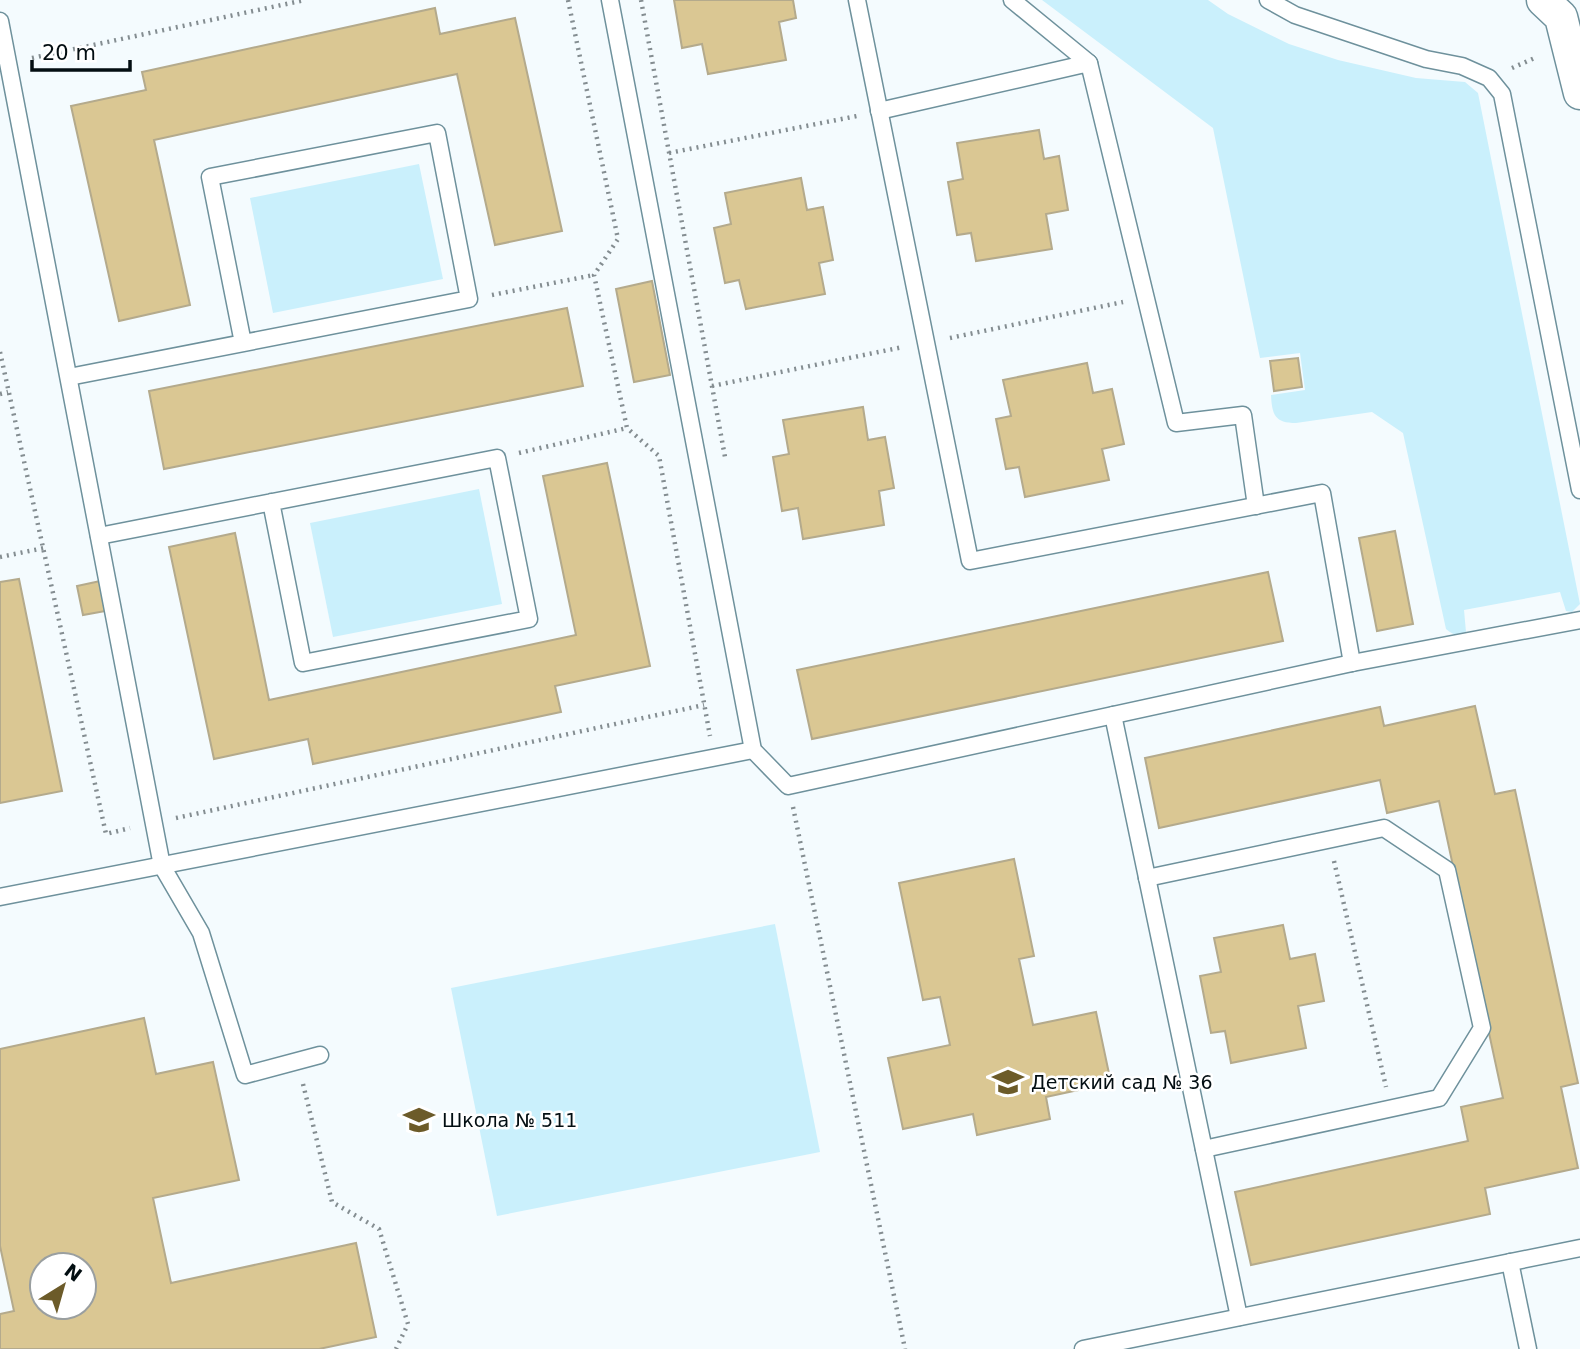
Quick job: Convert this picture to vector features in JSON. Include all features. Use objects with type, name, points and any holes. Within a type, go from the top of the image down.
[{"type":"street","points":[[1543,0],[1561,17],[1580,93]]},
{"type":"lane","points":[[610,0],[753,750],[788,786],[1352,663],[1580,620]]},
{"type":"lane","points":[[857,0],[970,561],[1322,493],[1352,663]]},
{"type":"lane","points":[[1012,0],[1089,63],[1176,423],[1243,415],[1256,506]]},
{"type":"lane","points":[[1269,0],[1295,15],[1426,59],[1462,66],[1489,78],[1502,94],[1580,491]]},
{"type":"lane","points":[[0,21],[162,866],[201,933],[244,1075],[320,1055]]},
{"type":"lane","points":[[879,111],[1089,63]]},
{"type":"lane","points":[[69,377],[469,299],[436,133],[210,177],[243,343]]},
{"type":"lane","points":[[99,536],[271,502],[497,458],[530,619],[303,663],[271,502]]},
{"type":"lane","points":[[1113,715],[1239,1317]]},
{"type":"lane","points":[[0,897],[753,750]]},
{"type":"lane","points":[[1147,878],[1384,828],[1447,870],[1482,1028],[1438,1098],[1204,1149]]},
{"type":"lane","points":[[1083,1349],[1580,1248]]},
{"type":"lane","points":[[1510,1262],[1528,1349]]},
{"type":"path","points":[[8,63],[305,0]]},
{"type":"path","points":[[469,299],[594,275],[618,239],[568,0]]},
{"type":"path","points":[[641,0],[727,468]]},
{"type":"path","points":[[669,153],[879,111]]},
{"type":"path","points":[[594,275],[627,428],[659,456],[714,758]]},
{"type":"path","points":[[0,352],[106,834],[704,705]]},
{"type":"path","points":[[0,394],[8,392]]},
{"type":"path","points":[[497,458],[627,428]]},
{"type":"path","points":[[0,558],[44,548]]},
{"type":"path","points":[[788,786],[905,1349]]},
{"type":"path","points":[[1329,839],[1391,1109]]},
{"type":"path","points":[[297,1061],[332,1202],[379,1229],[408,1324],[396,1349]]},
{"type":"shaded area","points":[[1042,0],[1208,0],[1228,14],[1289,44],[1338,60],[1416,78],[1465,82],[1478,93],[1580,604],[1572,612],[1566,611],[1560,592],[1464,610],[1466,632],[1456,635],[1446,629],[1403,433],[1372,412],[1296,423],[1283,421],[1274,413],[1271,395],[1305,390],[1300,353],[1260,358],[1213,128]]},
{"type":"shaded area","points":[[419,164],[443,279],[273,313],[250,198]]},
{"type":"shaded area","points":[[479,489],[502,604],[333,637],[310,523]]},
{"type":"shaded area","points":[[775,924],[820,1152],[497,1216],[451,988]]},
{"type":"building","points":[[674,0],[793,0],[796,18],[779,22],[786,60],[708,74],[702,44],[682,48]]},
{"type":"building","points":[[435,8],[440,34],[515,18],[562,231],[495,245],[457,74],[154,140],[190,305],[119,321],[71,106],[146,90],[142,72]]},
{"type":"building","points":[[1039,130],[1044,159],[1059,156],[1068,210],[1046,214],[1052,249],[976,261],[971,233],[957,235],[948,182],[963,179],[957,143]]},
{"type":"building","points":[[801,178],[807,210],[823,207],[833,260],[819,263],[825,294],[746,309],[739,280],[725,283],[714,228],[731,224],[725,193]]},
{"type":"building","points":[[652,281],[670,375],[634,382],[616,289]]},
{"type":"building","points":[[567,308],[583,386],[164,469],[149,391]]},
{"type":"building","points":[[1298,358],[1302,387],[1274,391],[1270,361]]},
{"type":"building","points":[[1087,363],[1093,393],[1112,389],[1124,444],[1102,449],[1109,480],[1025,497],[1019,467],[1006,469],[996,419],[1011,416],[1003,380]]},
{"type":"building","points":[[863,407],[868,440],[885,437],[894,488],[879,491],[884,525],[803,539],[798,508],[782,511],[773,457],[789,454],[783,420]]},
{"type":"building","points":[[607,463],[650,666],[555,686],[561,712],[313,764],[308,739],[214,759],[169,547],[235,533],[269,700],[576,635],[543,476]]},
{"type":"building","points":[[1395,531],[1413,624],[1377,631],[1359,538]]},
{"type":"building","points":[[1268,572],[1283,641],[812,739],[797,670]]},
{"type":"building","points":[[19,579],[62,791],[0,803],[0,582]]},
{"type":"building","points":[[105,580],[111,610],[83,615],[77,586]]},
{"type":"building","points":[[1475,706],[1495,794],[1515,790],[1578,1083],[1561,1087],[1578,1168],[1485,1188],[1490,1214],[1251,1265],[1235,1192],[1468,1141],[1461,1107],[1503,1098],[1439,801],[1387,813],[1380,780],[1159,828],[1145,758],[1380,707],[1384,726]]},
{"type":"building","points":[[1014,859],[1034,956],[1019,959],[1033,1025],[1096,1012],[1111,1083],[1046,1097],[1050,1119],[977,1135],[973,1114],[903,1129],[888,1058],[950,1045],[940,997],[923,1000],[899,883]]},
{"type":"building","points":[[1283,925],[1290,959],[1315,954],[1324,1001],[1298,1006],[1306,1048],[1231,1063],[1225,1031],[1211,1033],[1200,976],[1221,972],[1214,938]]},
{"type":"building","points":[[144,1018],[156,1074],[213,1062],[239,1180],[153,1198],[171,1283],[356,1243],[376,1337],[319,1349],[0,1349],[0,1314],[14,1311],[0,1246],[0,1049]]},
{"type":"place","name":"Детский сад № 36","points":[[1008,1082]]},
{"type":"place","name":"Школа № 511","points":[[419,1120]]}]
